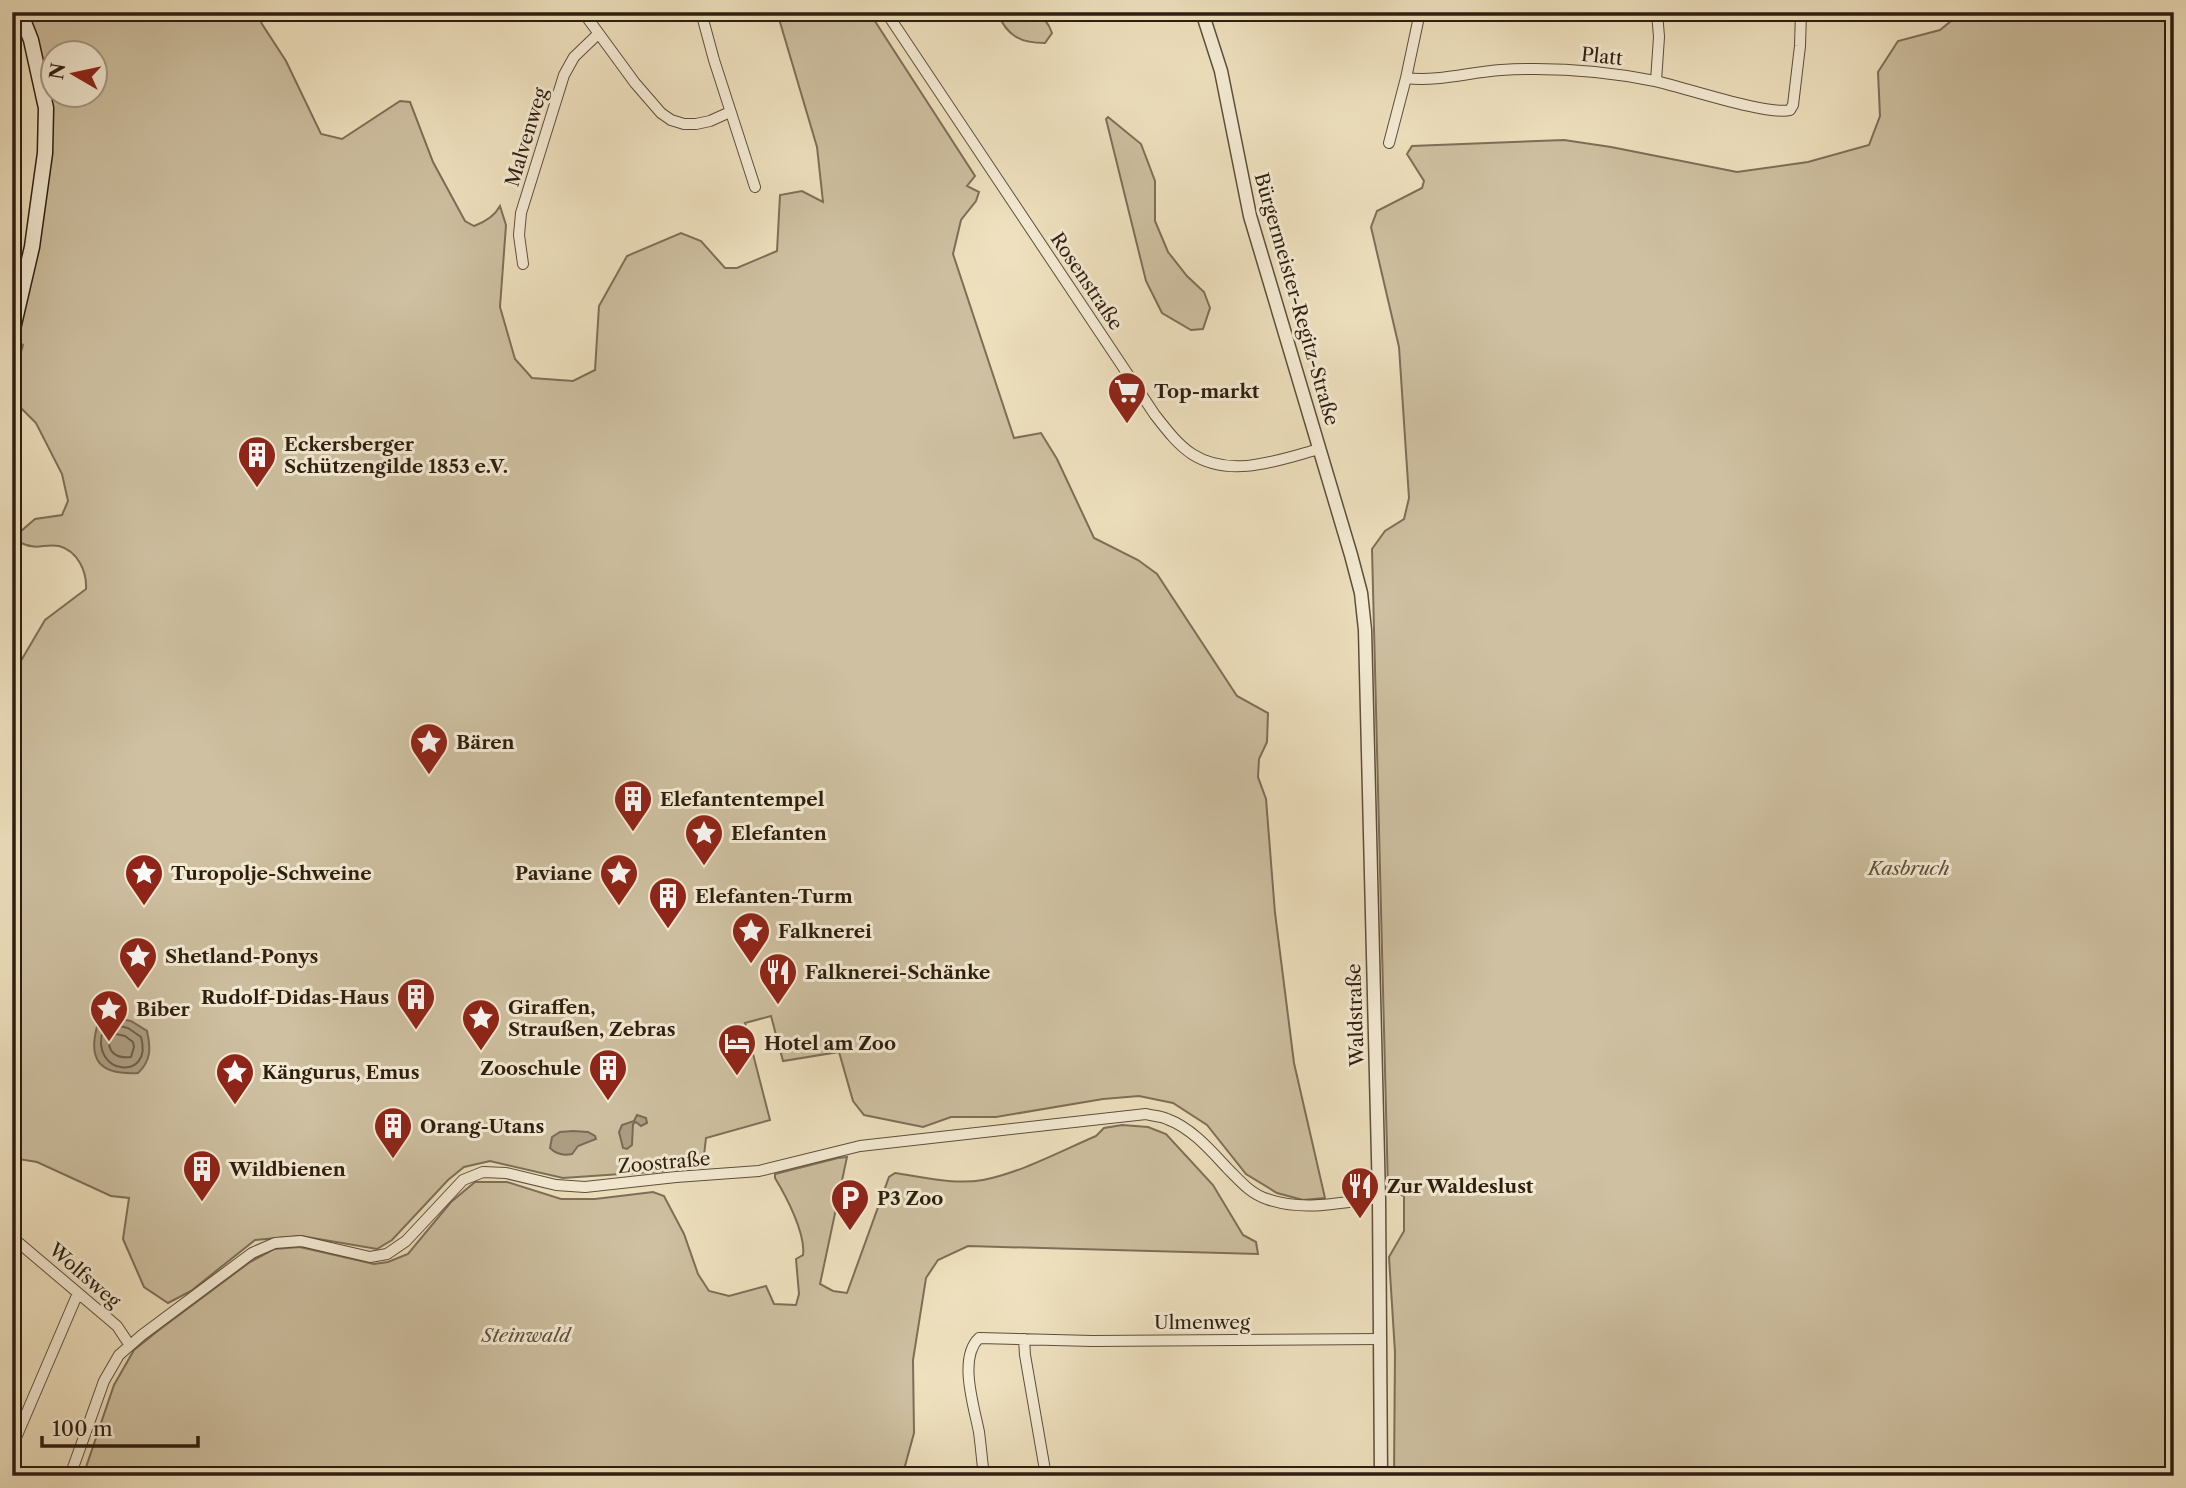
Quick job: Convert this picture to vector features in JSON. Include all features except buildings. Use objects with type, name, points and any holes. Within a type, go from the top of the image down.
[{"type":"main road","points":[[12,333],[32,247],[45,153],[46,108],[31,40],[20,12]]},
{"type":"street","points":[[583,12],[660,113],[684,124],[696,124],[730,112]]},
{"type":"street","points":[[701,12],[755,187]]},
{"type":"street","name":"Rosenstraße","points":[[887,12],[1155,415],[1175,440],[1194,455],[1219,465],[1240,467],[1260,465],[1319,449]]},
{"type":"street","name":"Bürgermeister-Regitz-Straße","points":[[1202,12],[1221,71],[1250,216],[1351,555]]},
{"type":"street","points":[[1389,143],[1420,12]]},
{"type":"street","points":[[1656,81],[1659,37],[1657,12]]},
{"type":"street","name":"Platt","points":[[1406,78],[1426,79],[1533,69],[1597,73],[1656,81],[1784,112],[1790,110],[1793,105],[1801,12]]},
{"type":"street","name":"Malvenweg","points":[[523,264],[519,234],[521,213],[559,87],[574,57],[598,34]]},
{"type":"street","name":"Waldstraße","points":[[1351,555],[1361,593],[1365,629],[1379,1198],[1381,1475]]},
{"type":"street","name":"Zoostraße","points":[[70,1476],[104,1381],[119,1355],[129,1344],[252,1253],[275,1242],[301,1241],[370,1256],[387,1254],[406,1241],[463,1180],[483,1172],[506,1173],[556,1185],[585,1187],[759,1171],[860,1146],[1146,1114],[1168,1119],[1181,1127],[1204,1144],[1248,1189],[1265,1199],[1308,1206],[1379,1198]]},
{"type":"street","name":"Wolfsweg","points":[[12,1237],[117,1326],[129,1344]]},
{"type":"street","points":[[12,1447],[78,1293]]},
{"type":"street","name":"Ulmenweg","points":[[984,1476],[969,1375],[970,1353],[973,1343],[979,1338],[1381,1339]]},
{"type":"street","points":[[1024,1339],[1046,1476],[1381,1475]]},
{"type":"green space","points":[[27,12],[257,12],[286,61],[321,134],[342,139],[400,101],[410,102],[433,162],[465,221],[474,226],[492,216],[500,206],[506,225],[500,307],[515,359],[532,378],[573,381],[595,370],[599,306],[627,256],[681,233],[701,241],[725,268],[737,268],[777,251],[780,195],[802,191],[823,202],[817,147],[777,12],[869,12],[975,176],[967,186],[979,192],[976,201],[961,220],[953,254],[1014,438],[1041,433],[1057,459],[1094,538],[1138,560],[1157,574],[1237,696],[1268,713],[1267,742],[1259,759],[1258,777],[1266,799],[1275,913],[1294,1063],[1325,1198],[1303,1200],[1277,1193],[1246,1174],[1207,1125],[1173,1103],[1139,1096],[1103,1099],[996,1117],[951,1117],[923,1127],[864,1115],[853,1101],[839,1052],[783,1061],[771,1016],[745,1023],[770,1120],[706,1138],[703,1164],[679,1170],[563,1178],[490,1161],[464,1167],[448,1180],[392,1240],[377,1249],[301,1236],[255,1240],[191,1291],[168,1303],[144,1287],[123,1239],[129,1198],[111,1196],[37,1162],[12,1158],[12,676],[45,620],[86,589],[83,569],[71,552],[59,546],[37,547],[21,543],[20,532],[35,519],[62,515],[68,501],[62,474],[36,423],[12,399],[12,356],[20,355],[23,345],[16,339],[51,151],[44,108],[108,108],[108,38],[38,38],[38,76]]},
{"type":"green space","points":[[997,12],[1037,14],[1048,24],[1052,33],[1045,43],[1021,40],[1005,27]]},
{"type":"green space","name":"Kasbruch","points":[[1962,12],[2174,12],[2174,1476],[1394,1476],[1395,1352],[1389,1257],[1404,1231],[1404,1196],[1388,1190],[1372,549],[1385,531],[1404,519],[1409,498],[1399,347],[1371,227],[1377,211],[1422,188],[1424,181],[1407,154],[1412,146],[1564,140],[1737,172],[1808,162],[1869,145],[1880,116],[1878,72],[1898,41],[1940,30]]},
{"type":"green space","points":[[1108,117],[1141,144],[1155,181],[1155,221],[1168,252],[1204,292],[1210,308],[1203,329],[1191,330],[1162,313],[1146,281],[1106,119]]},
{"type":"green space","points":[[12,182],[18,189],[21,214],[12,281]]},
{"type":"green space","name":"Steinwald","points":[[1122,1125],[1148,1127],[1166,1134],[1213,1185],[1243,1235],[1256,1242],[1258,1254],[968,1246],[938,1260],[926,1278],[913,1360],[914,1433],[905,1476],[83,1476],[114,1385],[134,1350],[250,1262],[274,1249],[300,1247],[374,1264],[388,1262],[408,1254],[451,1202],[475,1182],[507,1182],[561,1199],[595,1199],[653,1192],[664,1196],[684,1234],[698,1274],[709,1291],[729,1296],[766,1286],[774,1304],[796,1305],[799,1294],[796,1259],[803,1255],[803,1246],[794,1215],[775,1174],[847,1157],[820,1284],[833,1291],[847,1293],[889,1177],[895,1173],[950,1181],[983,1180],[1040,1161],[1096,1136],[1104,1128]]},
{"type":"water","points":[[115,1018],[131,1021],[147,1031],[149,1054],[138,1073],[105,1068],[96,1056],[94,1047],[98,1023]]},
{"type":"water","points":[[637,1115],[646,1118],[647,1123],[641,1126],[636,1122],[633,1124],[632,1145],[627,1149],[623,1148],[619,1132],[622,1125],[634,1121]]},
{"type":"water","points":[[560,1132],[588,1132],[596,1139],[578,1146],[572,1154],[560,1154],[550,1148],[552,1137]]},
{"type":"waterway","points":[[2164,12],[2174,63]]},
{"type":"place","name":"Top-markt","points":[[1127,425]]},
{"type":"place","name":"Eckersberger Schützengilde 1853 e.V.","points":[[257,489]]},
{"type":"place","name":"Bären","points":[[429,776]]},
{"type":"place","name":"Elefantentempel","points":[[633,833]]},
{"type":"place","name":"Elefanten","points":[[704,867]]},
{"type":"place","name":"Turopolje-Schweine","points":[[144,907]]},
{"type":"place","name":"Paviane","points":[[619,907]]},
{"type":"place","name":"Elefanten-Turm","points":[[668,930]]},
{"type":"place","name":"Falknerei","points":[[751,965]]},
{"type":"place","name":"Shetland-Ponys","points":[[138,990]]},
{"type":"place","name":"Falknerei-Schänke","points":[[778,1006]]},
{"type":"place","name":"Rudolf-Didas-Haus","points":[[416,1031]]},
{"type":"place","name":"Biber","points":[[109,1043]]},
{"type":"place","name":"Giraffen, Straußen, Zebras","points":[[481,1052]]},
{"type":"place","name":"Hotel am Zoo","points":[[737,1077]]},
{"type":"place","name":"Zooschule","points":[[608,1102]]},
{"type":"place","name":"Kängurus, Emus","points":[[235,1106]]},
{"type":"place","name":"Orang-Utans","points":[[393,1160]]},
{"type":"place","name":"Wildbienen","points":[[202,1203]]},
{"type":"place","name":"Zur Waldeslust","points":[[1360,1220]]},
{"type":"place","name":"P3 Zoo","points":[[850,1232]]}]
